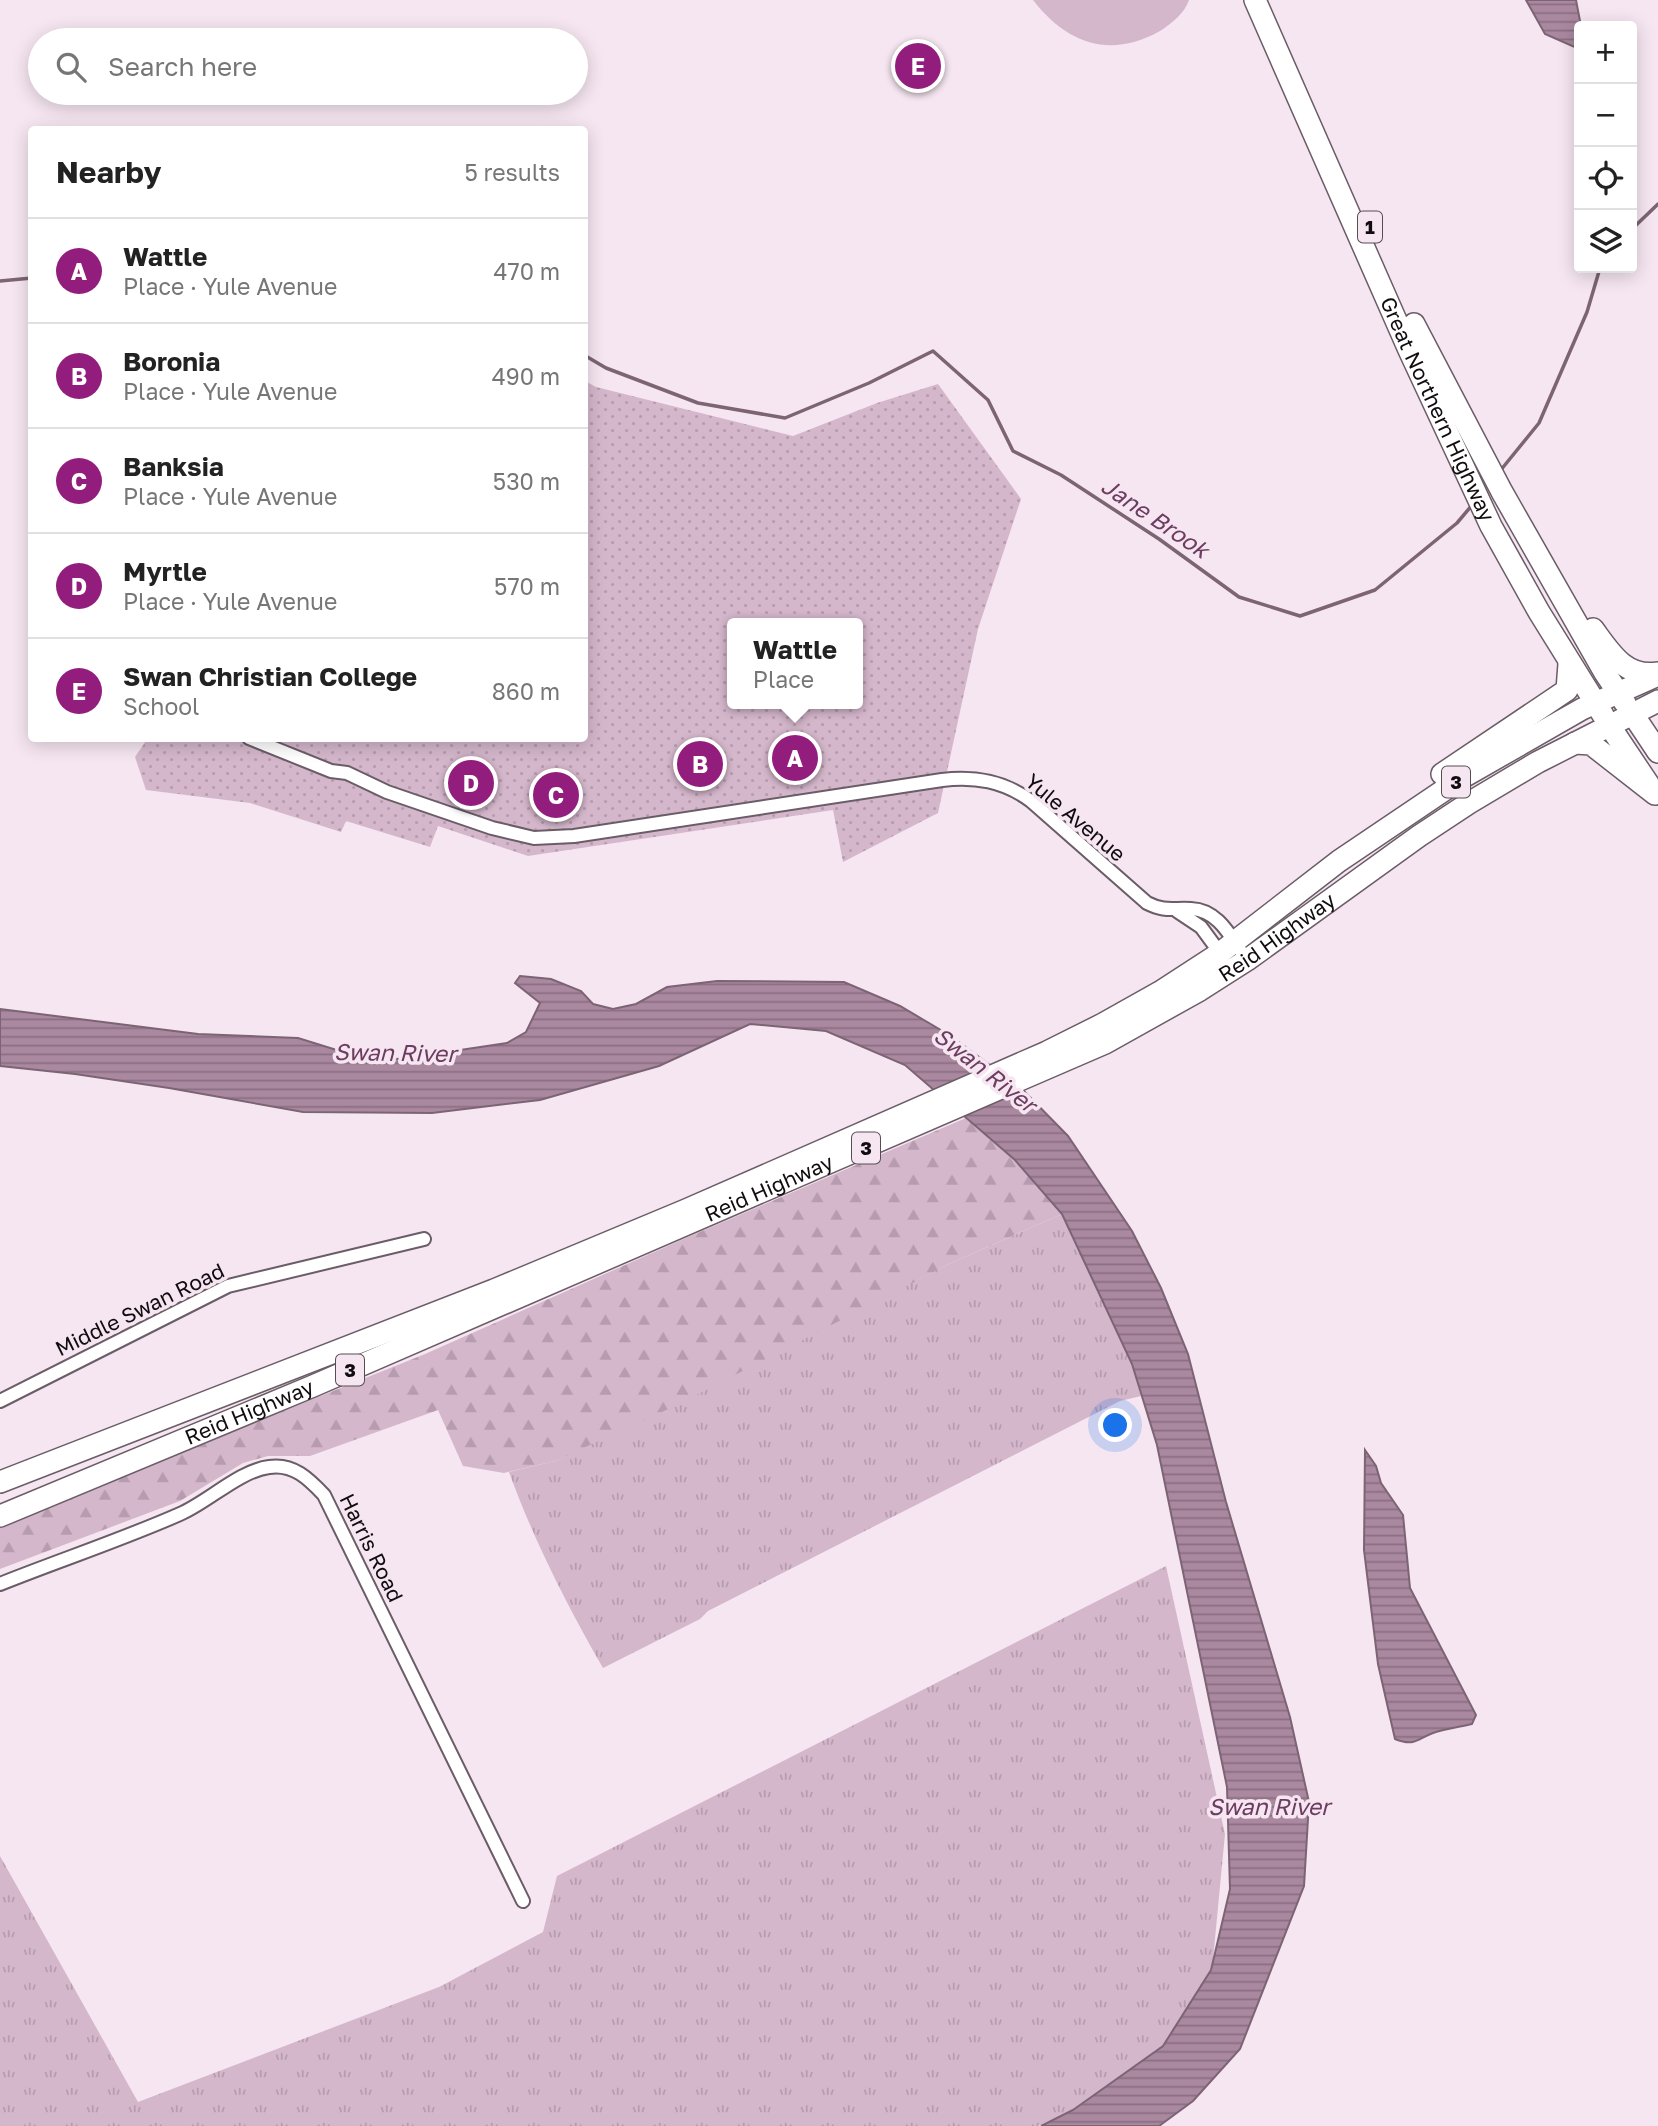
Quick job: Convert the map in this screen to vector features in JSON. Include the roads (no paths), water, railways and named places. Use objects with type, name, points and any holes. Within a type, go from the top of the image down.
[{"type":"main road","name":"Great Northern Highway","points":[[1255,0],[1409,350],[1514,570],[1569,664],[1656,796]]},
{"type":"main road","name":"Great Northern Highway","points":[[1269,0],[1423,344],[1494,477],[1617,692],[1658,748]]},
{"type":"main road","points":[[1542,560],[1616,660],[1635,673],[1658,674]]},
{"type":"main road","points":[[1339,861],[1386,812],[1567,690],[1569,664]]},
{"type":"main road","name":"3","points":[[1595,703],[1658,674]]},
{"type":"main road","name":"3","points":[[1609,725],[1658,701]]},
{"type":"main road","name":"Reid Highway","points":[[1233,957],[1339,861],[1465,776],[1595,703]]},
{"type":"main road","name":"Reid Highway","points":[[0,1516],[313,1386],[1026,1070],[1104,1024],[1233,957],[1504,782],[1609,725]]},
{"type":"main road","points":[[1575,743],[1591,744],[1656,796]]},
{"type":"main road","name":"Reid Highway","points":[[0,1482],[494,1290],[693,1216]]},
{"type":"street","name":"Yule Avenue","points":[[259,742],[331,771],[347,773],[387,792],[447,814],[534,838],[574,836],[942,780],[987,780],[1006,786],[1031,801],[1147,903],[1177,911],[1201,927],[1233,957]]},
{"type":"street","name":"Yule Avenue","points":[[1177,911],[1190,909],[1205,912],[1225,927],[1233,957]]},
{"type":"street","name":"Middle Swan Road","points":[[0,1401],[228,1286],[424,1239]]},
{"type":"street","name":"Harris Road","points":[[0,1584],[182,1513],[251,1473],[270,1467],[288,1468],[305,1475],[324,1495],[523,1901]]},
{"type":"water","points":[[1526,0],[1576,0],[1580,21],[1574,21],[1574,47],[1545,34]]},
{"type":"water","name":"Swan River","points":[[520,976],[551,979],[581,991],[593,1004],[613,1009],[636,1004],[667,987],[717,981],[844,982],[900,1006],[951,1036],[1022,1089],[1068,1136],[1132,1231],[1161,1288],[1188,1354],[1226,1502],[1290,1717],[1309,1802],[1304,1886],[1240,2049],[1193,2101],[1159,2126],[1041,2126],[1073,2110],[1163,2046],[1211,1970],[1230,1889],[1227,1787],[1157,1445],[1132,1364],[1062,1214],[1015,1160],[905,1065],[826,1031],[750,1024],[659,1066],[540,1100],[432,1113],[303,1112],[169,1088],[0,1066],[0,1009],[198,1034],[298,1038],[356,1056],[400,1059],[507,1043],[526,1032],[540,1003],[515,983]]},
{"type":"water","points":[[1365,1450],[1376,1466],[1381,1483],[1403,1515],[1410,1588],[1476,1715],[1472,1724],[1428,1735],[1412,1742],[1395,1739],[1378,1664],[1364,1550]]},
{"type":"waterway","name":"Jane Brook","points":[[1637,224],[1658,204]]},
{"type":"waterway","name":"Jane Brook","points":[[1500,471],[1539,423],[1587,312],[1599,273]]},
{"type":"waterway","name":"Jane Brook","points":[[0,281],[28,278]]},
{"type":"waterway","name":"Jane Brook","points":[[588,357],[606,368],[698,403],[785,418],[869,383],[933,351],[988,400],[1013,451],[1061,475],[1159,539],[1239,597],[1300,616],[1375,590],[1457,523],[1473,504]]},
{"type":"place","name":"Swan Christian College","points":[[918,66]]},
{"type":"place","name":"Wattle","points":[[795,758]]},
{"type":"place","name":"Boronia","points":[[700,764]]},
{"type":"place","name":"Myrtle","points":[[471,783]]},
{"type":"place","name":"Banksia","points":[[556,795]]}]
